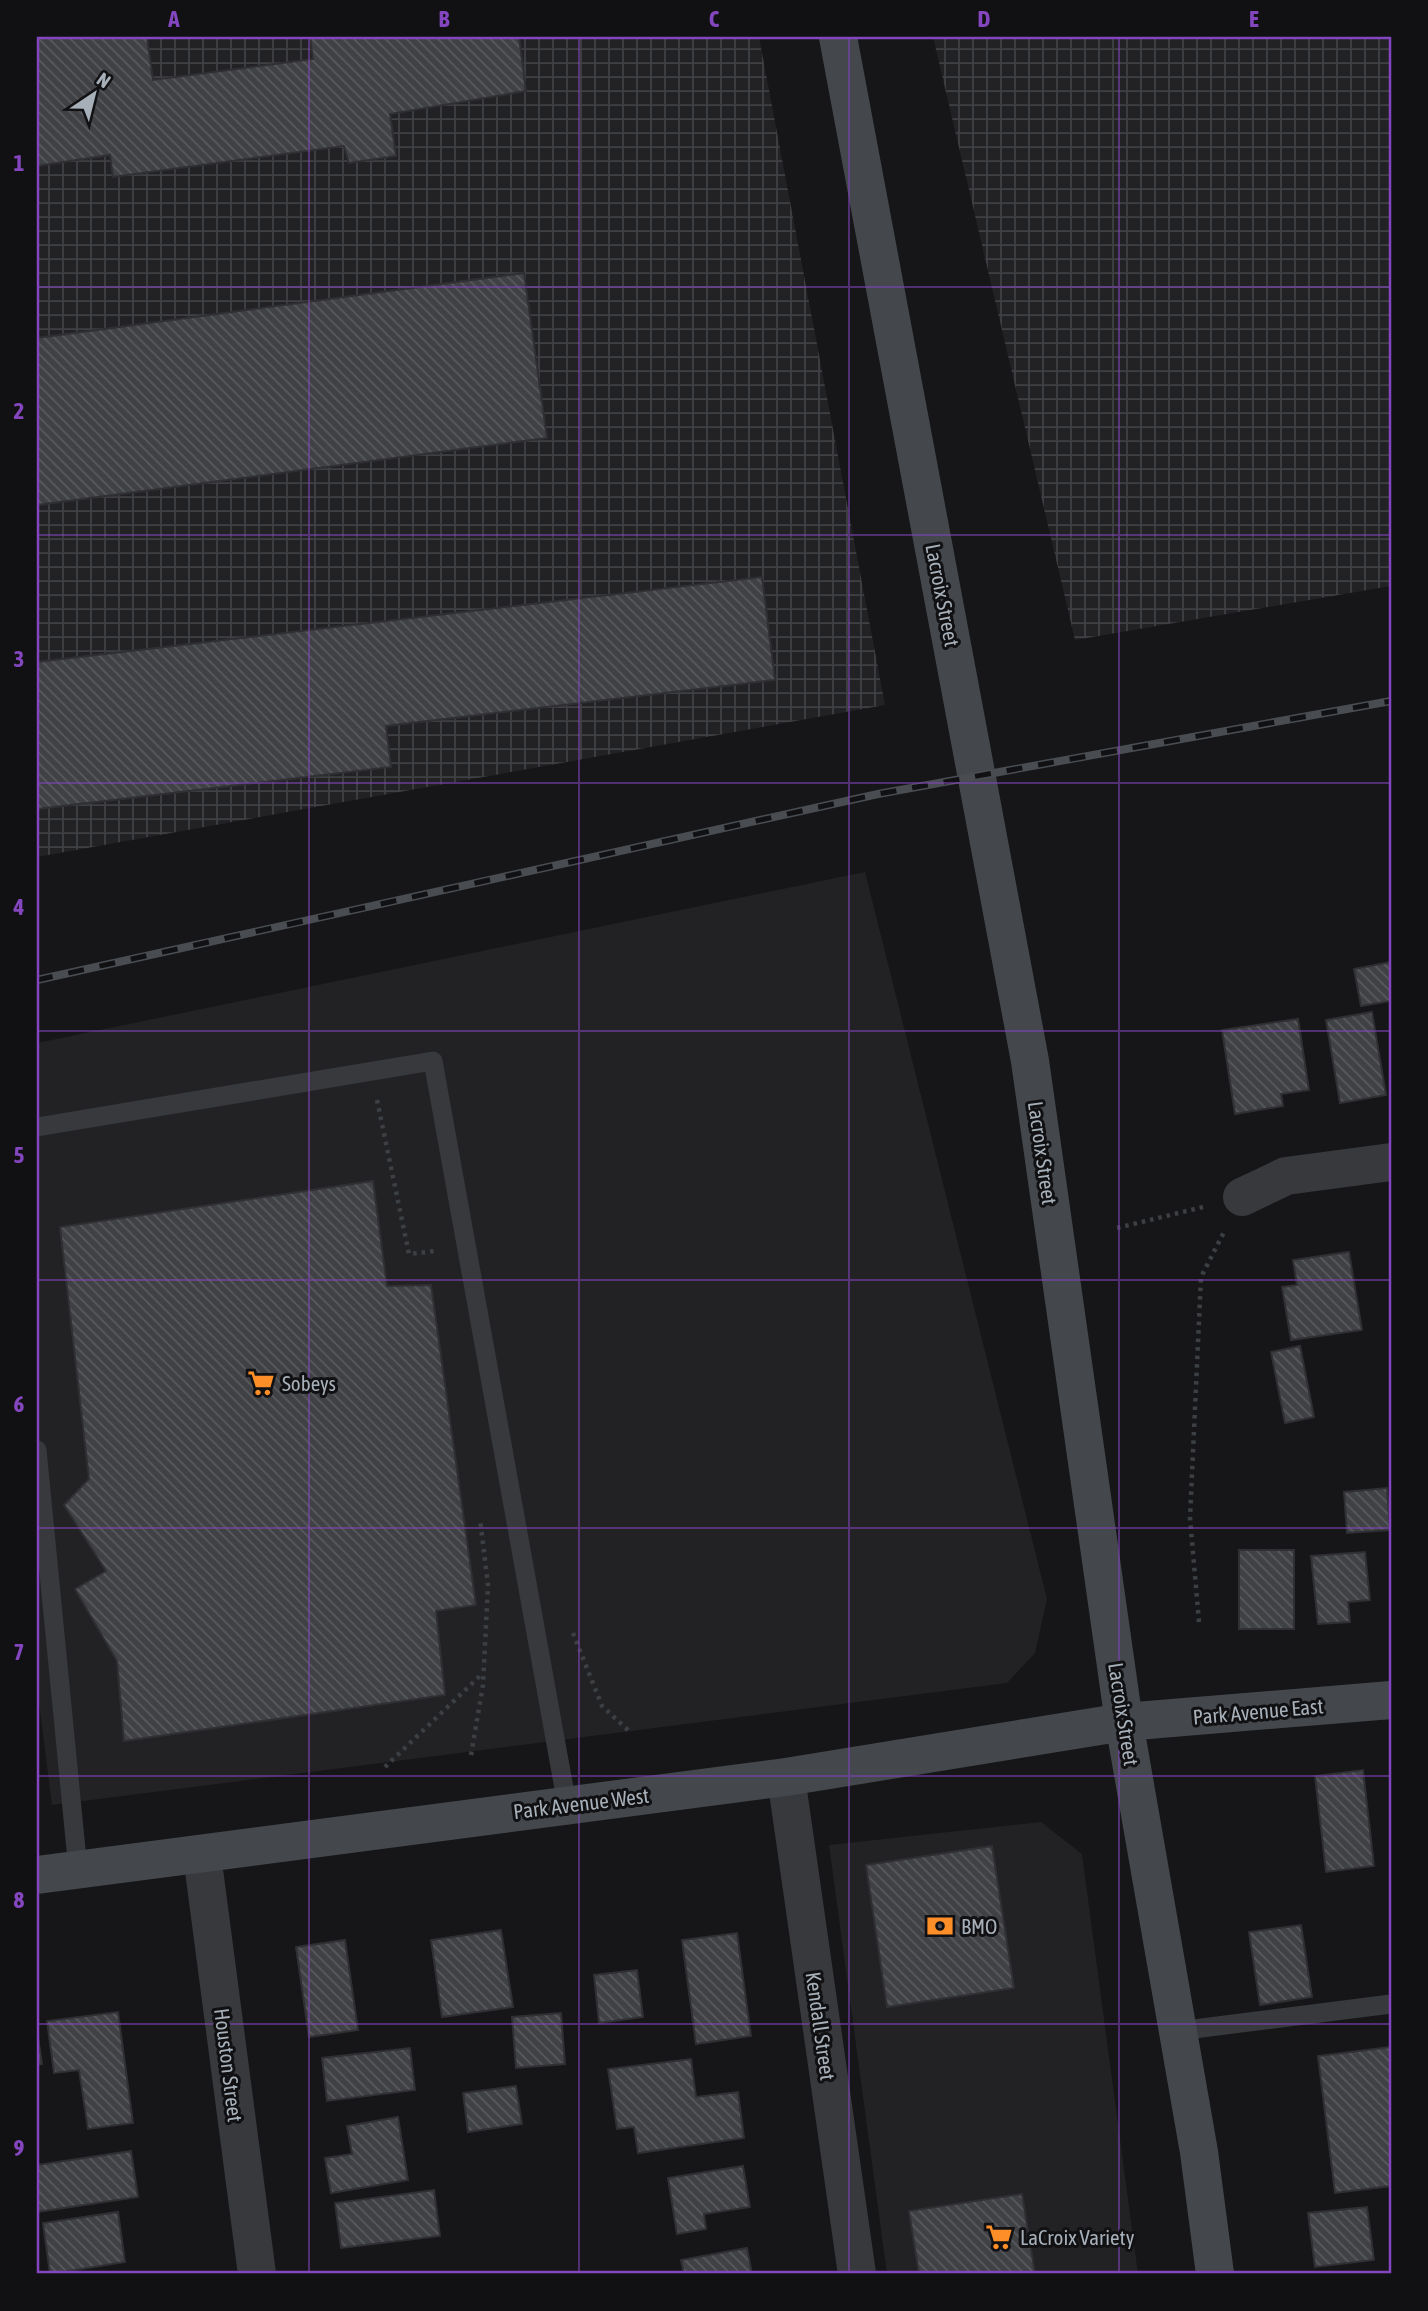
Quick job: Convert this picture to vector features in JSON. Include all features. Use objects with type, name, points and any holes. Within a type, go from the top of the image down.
[{"type":"main road","name":"Lacroix Street","points":[[838,37],[1030,1061],[1124,1721],[1199,2151],[1215,2274]]},
{"type":"main road","name":"Park Avenue East","points":[[1124,1721],[1391,1700]]},
{"type":"main road","name":"Park Avenue West","points":[[37,1875],[786,1777],[1124,1721]]},
{"type":"street","points":[[1242,1197],[1286,1176],[1391,1162]]},
{"type":"street","name":"Kendall Street","points":[[786,1777],[857,2274]]},
{"type":"street","name":"Houston Street","points":[[202,1855],[257,2274]]},
{"type":"lane","points":[[37,1127],[433,1061],[567,1805]]},
{"type":"lane","points":[[37,1450],[78,1870]]},
{"type":"lane","points":[[1178,2031],[1391,2004]]},
{"type":"path","points":[[371,1072],[409,1254],[440,1250]]},
{"type":"path","points":[[1199,1622],[1190,1518],[1201,1277],[1242,1197]]},
{"type":"path","points":[[1117,1228],[1162,1217]]},
{"type":"path","points":[[471,1755],[483,1673],[488,1585],[480,1518]]},
{"type":"path","points":[[573,1633],[602,1706],[630,1732]]},
{"type":"path","points":[[385,1767],[483,1673]]},
{"type":"shaded area","points":[[37,37],[759,37],[885,705],[37,857]]},
{"type":"shaded area","points":[[933,37],[1391,37],[1391,586],[1075,640]]},
{"type":"shaded area","points":[[865,872],[1047,1599],[1035,1653],[1007,1683],[52,1805],[37,1687],[37,1043]]},
{"type":"shaded area","points":[[1041,1822],[1082,1854],[1138,2274],[887,2274],[829,1845]]},
{"type":"building","points":[[37,37],[147,37],[153,80],[313,59],[310,37],[519,37],[526,91],[390,114],[396,156],[349,163],[344,146],[113,177],[110,155],[37,166]]},
{"type":"building","points":[[524,273],[547,438],[37,505],[37,338]]},
{"type":"building","points":[[762,577],[775,680],[386,726],[391,767],[37,809],[37,662]]},
{"type":"building","points":[[1391,962],[1391,1001],[1361,1006],[1354,969]]},
{"type":"building","points":[[1372,1012],[1386,1095],[1340,1103],[1326,1020]]},
{"type":"building","points":[[1298,1019],[1309,1090],[1281,1094],[1283,1106],[1235,1114],[1222,1030]]},
{"type":"building","name":"Sobeys","points":[[373,1181],[387,1286],[431,1285],[476,1605],[436,1611],[445,1695],[124,1741],[117,1661],[75,1589],[106,1571],[64,1505],[89,1479],[60,1227]]},
{"type":"building","points":[[1349,1252],[1362,1330],[1291,1340],[1282,1287],[1297,1285],[1293,1260]]},
{"type":"building","points":[[1300,1346],[1314,1417],[1285,1423],[1271,1352]]},
{"type":"building","points":[[1387,1488],[1390,1530],[1347,1533],[1344,1492]]},
{"type":"building","points":[[1239,1550],[1294,1550],[1294,1629],[1239,1629]]},
{"type":"building","points":[[1365,1552],[1370,1600],[1348,1602],[1350,1622],[1318,1624],[1311,1556]]},
{"type":"building","points":[[1363,1770],[1374,1866],[1326,1872],[1315,1776]]},
{"type":"building","name":"BMO","points":[[992,1846],[1014,1988],[887,2007],[866,1865]]},
{"type":"building","points":[[1301,1925],[1312,1997],[1260,2005],[1249,1932]]},
{"type":"building","points":[[501,1930],[513,2007],[442,2017],[431,1940]]},
{"type":"building","points":[[737,1933],[751,2036],[696,2044],[682,1940]]},
{"type":"building","points":[[345,1940],[358,2030],[309,2037],[296,1947]]},
{"type":"building","points":[[637,1970],[643,2017],[599,2023],[594,1975]]},
{"type":"building","points":[[118,2012],[133,2123],[88,2129],[79,2070],[54,2073],[47,2021]]},
{"type":"building","points":[[561,2013],[565,2064],[516,2068],[512,2017]]},
{"type":"building","points":[[37,2030],[42,2064],[37,2065]]},
{"type":"building","points":[[1391,2047],[1391,2186],[1335,2193],[1318,2056]]},
{"type":"building","points":[[410,2048],[415,2090],[327,2101],[322,2058]]},
{"type":"building","points":[[691,2059],[696,2097],[738,2092],[744,2138],[638,2153],[634,2127],[617,2129],[608,2069]]},
{"type":"building","points":[[516,2086],[522,2124],[468,2132],[463,2093]]},
{"type":"building","points":[[398,2117],[408,2180],[331,2193],[325,2158],[352,2154],[347,2126]]},
{"type":"building","points":[[131,2151],[138,2197],[37,2212],[37,2165]]},
{"type":"building","points":[[743,2166],[750,2207],[704,2214],[706,2229],[677,2234],[668,2178]]},
{"type":"building","points":[[434,2190],[440,2236],[341,2248],[335,2203]]},
{"type":"building","points":[[1022,2194],[1035,2274],[919,2274],[909,2211]]},
{"type":"building","points":[[1367,2207],[1374,2260],[1315,2267],[1308,2213]]},
{"type":"building","points":[[118,2212],[125,2262],[50,2274],[43,2223]]},
{"type":"building","points":[[747,2248],[752,2274],[684,2274],[681,2260]]},
{"type":"railway","points":[[37,980],[878,794],[1391,701]]},
{"type":"place","name":"Sobeys","points":[[261,1383]]},
{"type":"place","name":"BMO","points":[[940,1926]]},
{"type":"place","name":"LaCroix Variety","points":[[999,2237]]}]
